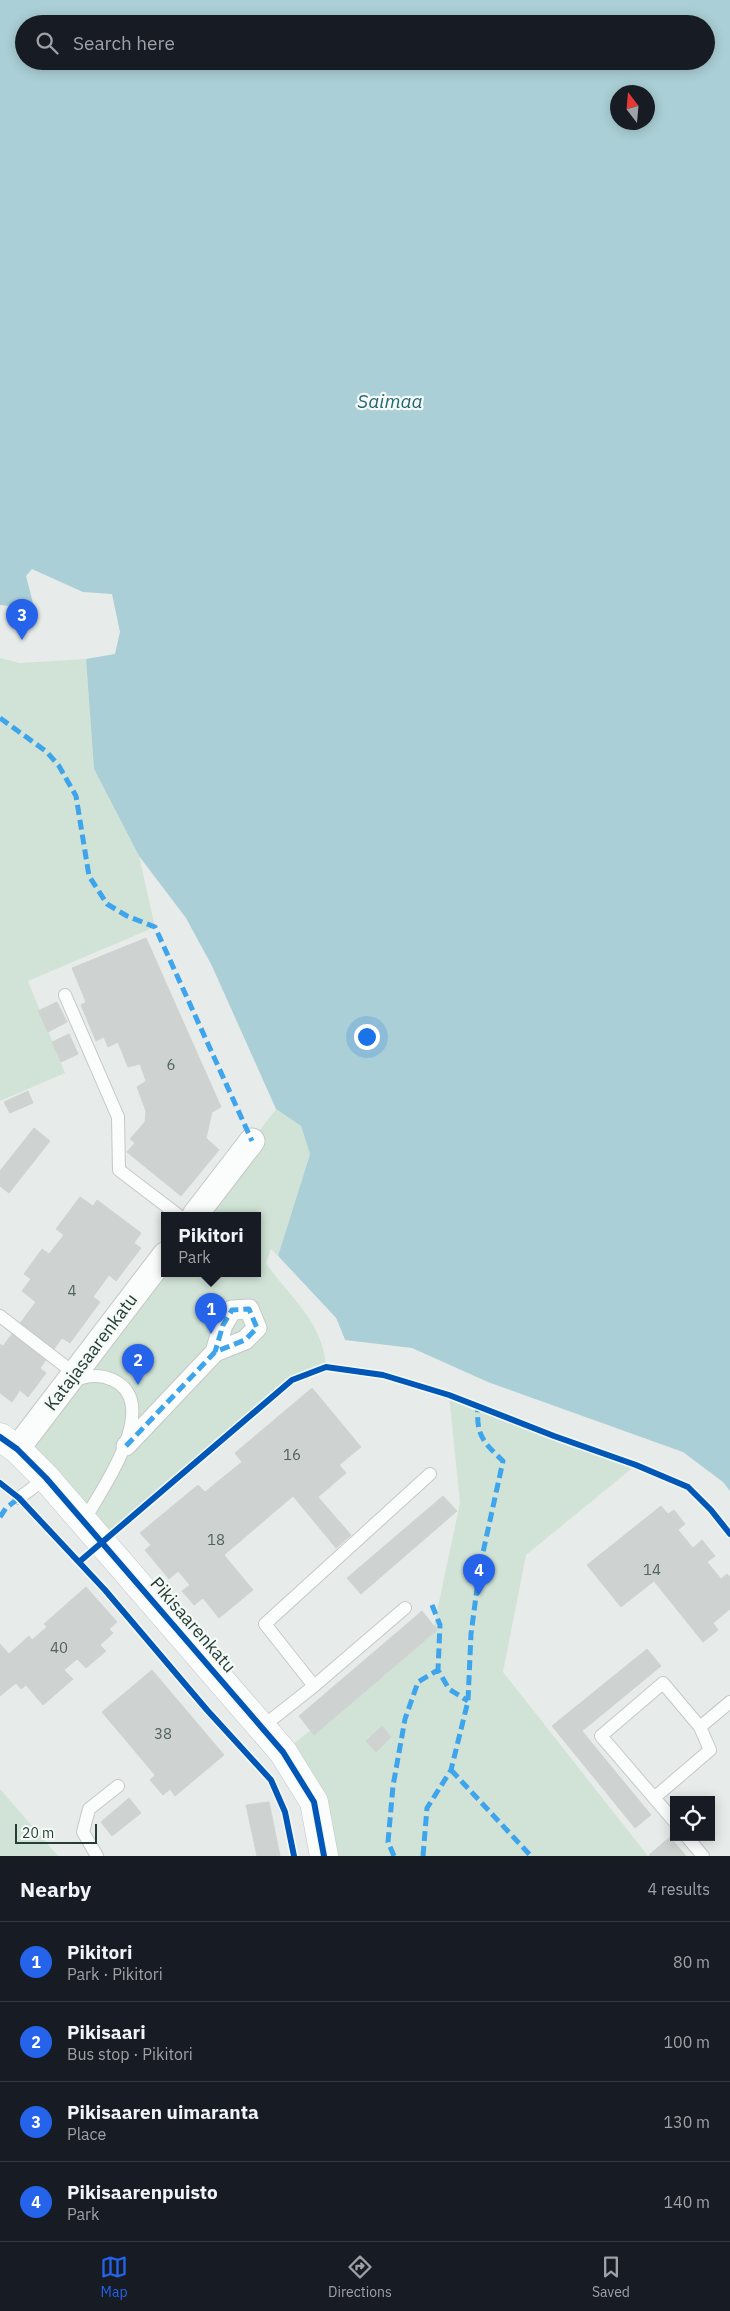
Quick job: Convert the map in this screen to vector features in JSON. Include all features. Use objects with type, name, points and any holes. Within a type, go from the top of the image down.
[{"type":"street","points":[[197,1212],[252,1141]]},
{"type":"street","name":"Katajasaarenkatu","points":[[8,1443],[59,1393],[161,1260]]},
{"type":"street","points":[[126,1446],[215,1352]]},
{"type":"street","name":"Pikisaarenkatu","points":[[8,1443],[46,1478],[283,1752],[314,1802],[324,1856]]},
{"type":"lane","points":[[65,995],[118,1117],[118,1170],[174,1212]]},
{"type":"lane","points":[[0,1316],[74,1373]]},
{"type":"lane","points":[[59,1393],[78,1378],[88,1376],[106,1378],[119,1385],[128,1394],[132,1410],[132,1424],[126,1446],[84,1521]]},
{"type":"lane","points":[[314,1686],[265,1624],[430,1474]]},
{"type":"lane","points":[[19,1498],[46,1478]]},
{"type":"lane","points":[[262,1727],[314,1686],[405,1608]]},
{"type":"lane","points":[[654,1798],[710,1750],[700,1727],[663,1683],[601,1736],[654,1798],[670,1816]]},
{"type":"lane","points":[[700,1727],[730,1702]]},
{"type":"lane","points":[[96,1856],[83,1832],[89,1809],[118,1786]]},
{"type":"lane","points":[[691,1841],[704,1856]]},
{"type":"green space","points":[[0,658],[20,663],[86,659],[94,769],[139,856],[155,927],[28,981],[65,1073],[0,1101]]},
{"type":"green space","points":[[276,1109],[301,1126],[310,1154],[278,1256],[271,1249],[266,1263],[312,1323],[324,1351],[326,1367],[292,1380],[102,1543],[17,1449],[162,1277],[261,1277],[261,1212],[197,1212]]},
{"type":"green space","points":[[449,1395],[554,1436],[636,1465],[526,1555],[503,1672],[648,1856],[324,1856],[283,1752],[432,1635],[460,1503]]},
{"type":"green space","points":[[0,1789],[58,1856],[0,1856]]},
{"type":"water","name":"Saimaa","points":[[0,0],[730,0],[730,1491],[723,1482],[683,1452],[488,1382],[412,1348],[345,1340],[336,1318],[278,1256],[310,1154],[301,1126],[276,1109],[212,966],[186,918],[139,856],[94,769],[86,659],[115,654],[120,632],[112,594],[83,592],[32,569],[26,576],[33,603],[20,607],[0,605]]},
{"type":"pier","points":[[276,1254],[336,1318],[345,1340],[342,1341],[334,1319],[276,1258]]},
{"type":"building","points":[[146,938],[221,1107],[212,1112],[206,1138],[219,1150],[181,1196],[127,1152],[135,1143],[130,1139],[145,1122],[146,1111],[137,1087],[146,1081],[140,1064],[128,1067],[118,1042],[108,1047],[104,1037],[96,1041],[81,1005],[86,1002],[72,968]]},
{"type":"building","points":[[57,1002],[67,1022],[48,1032],[38,1011]]},
{"type":"building","points":[[69,1034],[78,1054],[61,1062],[52,1042]]},
{"type":"building","points":[[28,1091],[33,1103],[10,1113],[4,1102]]},
{"type":"building","points":[[34,1128],[50,1141],[9,1193],[0,1186],[0,1171]]},
{"type":"building","points":[[80,1197],[93,1206],[97,1200],[141,1233],[134,1243],[141,1248],[116,1281],[109,1275],[93,1297],[100,1302],[70,1343],[62,1338],[40,1368],[46,1373],[28,1397],[20,1390],[12,1402],[0,1393],[0,1344],[3,1346],[36,1302],[22,1291],[31,1279],[24,1274],[42,1249],[49,1254],[64,1235],[56,1229]]},
{"type":"building","points":[[312,1388],[361,1447],[339,1465],[346,1473],[318,1497],[351,1535],[336,1548],[293,1496],[224,1555],[253,1590],[219,1618],[203,1598],[194,1605],[182,1591],[190,1585],[178,1571],[169,1579],[145,1550],[151,1545],[140,1533],[198,1485],[205,1492],[242,1462],[235,1453]]},
{"type":"building","points":[[443,1496],[457,1511],[361,1594],[347,1578]]},
{"type":"building","points":[[661,1506],[668,1514],[674,1510],[685,1524],[678,1530],[693,1548],[702,1540],[715,1556],[707,1562],[721,1579],[727,1574],[730,1577],[730,1609],[713,1623],[718,1630],[703,1642],[654,1581],[621,1607],[587,1565]]},
{"type":"building","points":[[86,1587],[117,1622],[109,1629],[113,1633],[100,1645],[106,1651],[86,1668],[77,1659],[64,1670],[73,1679],[43,1705],[26,1685],[21,1689],[16,1683],[0,1696],[0,1644],[9,1654],[29,1636],[32,1640],[47,1627],[44,1624]]},
{"type":"building","points":[[422,1611],[437,1630],[314,1735],[299,1716]]},
{"type":"building","points":[[647,1649],[661,1666],[582,1731],[651,1815],[635,1828],[552,1726]]},
{"type":"building","points":[[152,1670],[224,1755],[175,1796],[170,1789],[163,1795],[150,1780],[155,1775],[102,1712]]},
{"type":"building","points":[[382,1726],[391,1737],[376,1752],[366,1741]]},
{"type":"building","points":[[129,1798],[141,1813],[112,1836],[101,1822]]},
{"type":"building","points":[[269,1802],[280,1856],[257,1856],[246,1805]]},
{"type":"building","points":[[670,1837],[670,1841],[673,1841],[686,1856],[650,1856]]},
{"type":"marked path","points":[[0,718],[47,752],[59,766],[76,796],[89,876],[107,904],[127,916],[155,927],[252,1141]]},
{"type":"marked path","points":[[126,1446],[215,1352],[245,1340],[257,1328],[249,1309],[232,1310],[223,1325],[215,1352]]},
{"type":"marked path","points":[[423,1856],[427,1808],[451,1770],[468,1701],[471,1634],[480,1566],[503,1461],[485,1442],[479,1431],[478,1405]]},
{"type":"marked path","points":[[0,1517],[6,1508],[19,1498]]},
{"type":"marked path","points":[[432,1605],[440,1625],[438,1670],[449,1689],[468,1701]]},
{"type":"marked path","points":[[394,1856],[388,1842],[393,1786],[405,1719],[418,1682],[438,1670]]},
{"type":"marked path","points":[[451,1770],[531,1856]]},
{"type":"cycle path","points":[[79,1562],[292,1380],[326,1367],[383,1375],[449,1395],[554,1436],[636,1465],[688,1487],[711,1510],[730,1534]]},
{"type":"cycle path","points":[[0,1437],[17,1449],[46,1478],[283,1752],[314,1802],[324,1856]]},
{"type":"cycle path","points":[[0,1483],[19,1498],[105,1590],[207,1710],[271,1780],[285,1812],[294,1856]]},
{"type":"place","name":"Pikisaaren uimaranta","points":[[22,640]]},
{"type":"place","name":"Pikitori","points":[[211,1334]]},
{"type":"place","name":"Pikisaari","points":[[138,1385]]},
{"type":"place","name":"Pikisaarenpuisto","points":[[479,1595]]}]
